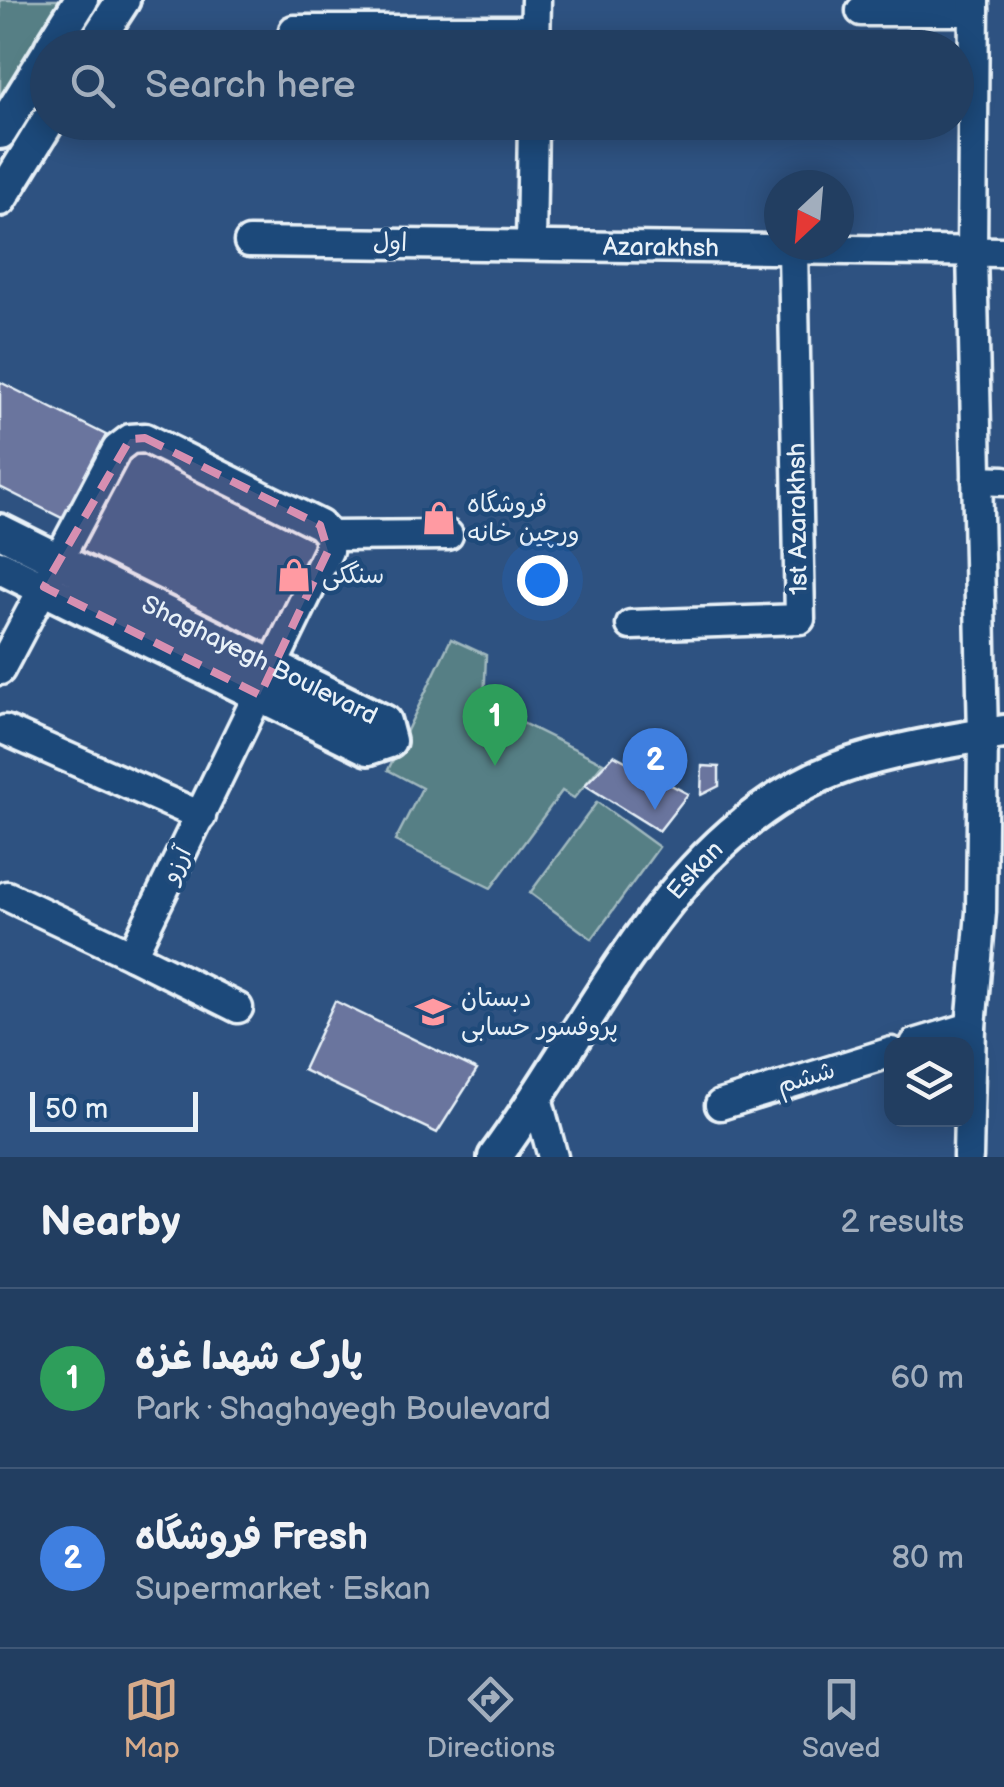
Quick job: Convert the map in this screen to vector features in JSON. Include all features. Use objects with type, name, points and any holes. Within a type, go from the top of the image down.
[{"type":"street","points":[[62,30],[81,0]]},
{"type":"street","points":[[103,30],[122,0]]},
{"type":"street","points":[[535,30],[536,0]]},
{"type":"street","points":[[860,11],[974,5],[974,30]]},
{"type":"street","points":[[0,132],[30,82]]},
{"type":"street","points":[[0,199],[36,140]]},
{"type":"street","points":[[531,244],[533,140]]},
{"type":"street","points":[[968,1157],[972,1027],[993,909],[990,481],[972,252],[973,140]]},
{"type":"street","name":"اول","points":[[249,242],[531,244]]},
{"type":"street","name":"Azarakhsh","points":[[531,244],[764,249]]},
{"type":"street","name":"Azarakhsh","points":[[854,251],[1004,252]]},
{"type":"street","name":"1st Azarakhsh","points":[[630,625],[800,619],[792,260]]},
{"type":"street","points":[[0,670],[117,449],[130,439],[145,438],[320,525],[329,544],[448,535]]},
{"type":"street","name":"Shaghayegh Boulevard","points":[[0,531],[51,574],[267,682]]},
{"type":"street","name":"آرزو","points":[[132,955],[267,682],[329,544]]},
{"type":"street","name":"Shaghayegh Boulevard","points":[[0,566],[51,574]]},
{"type":"street","points":[[6,730],[201,816]]},
{"type":"street","name":"Eskan","points":[[495,1157],[624,963],[698,865],[747,818],[834,769],[993,734]]},
{"type":"street","points":[[7,896],[238,1008]]},
{"type":"street","points":[[938,1037],[972,1027]]},
{"type":"street","name":"ششم","points":[[720,1104],[884,1054]]},
{"type":"street","points":[[536,1094],[553,1157]]},
{"type":"highlighted area","points":[[145,438],[320,525],[328,551],[260,695],[44,587],[130,439]]},
{"type":"green space","points":[[0,0],[63,0],[44,30],[30,30],[30,53],[0,102]]},
{"type":"green space","points":[[451,639],[486,655],[484,704],[603,763],[574,798],[562,791],[491,888],[395,841],[422,788],[388,770]]},
{"type":"green space","points":[[597,802],[659,847],[592,939],[530,893]]},
{"type":"building","points":[[0,382],[106,435],[64,519],[0,487]]},
{"type":"building","points":[[614,755],[688,794],[659,831],[585,785]]},
{"type":"building","points":[[702,766],[719,767],[719,786],[701,795]]},
{"type":"building","points":[[335,1001],[477,1070],[437,1133],[303,1070]]},
{"type":"place","name":"فروشگاه ورچین خانه","points":[[439,518]]},
{"type":"place","name":"سنگکی","points":[[294,575]]},
{"type":"place","name":"پارک شهدا غزه","points":[[495,766]]},
{"type":"place","name":"فروشگاه Fresh","points":[[655,810]]},
{"type":"place","name":"دبستان پروفسور حسابی","points":[[433,1012]]}]
